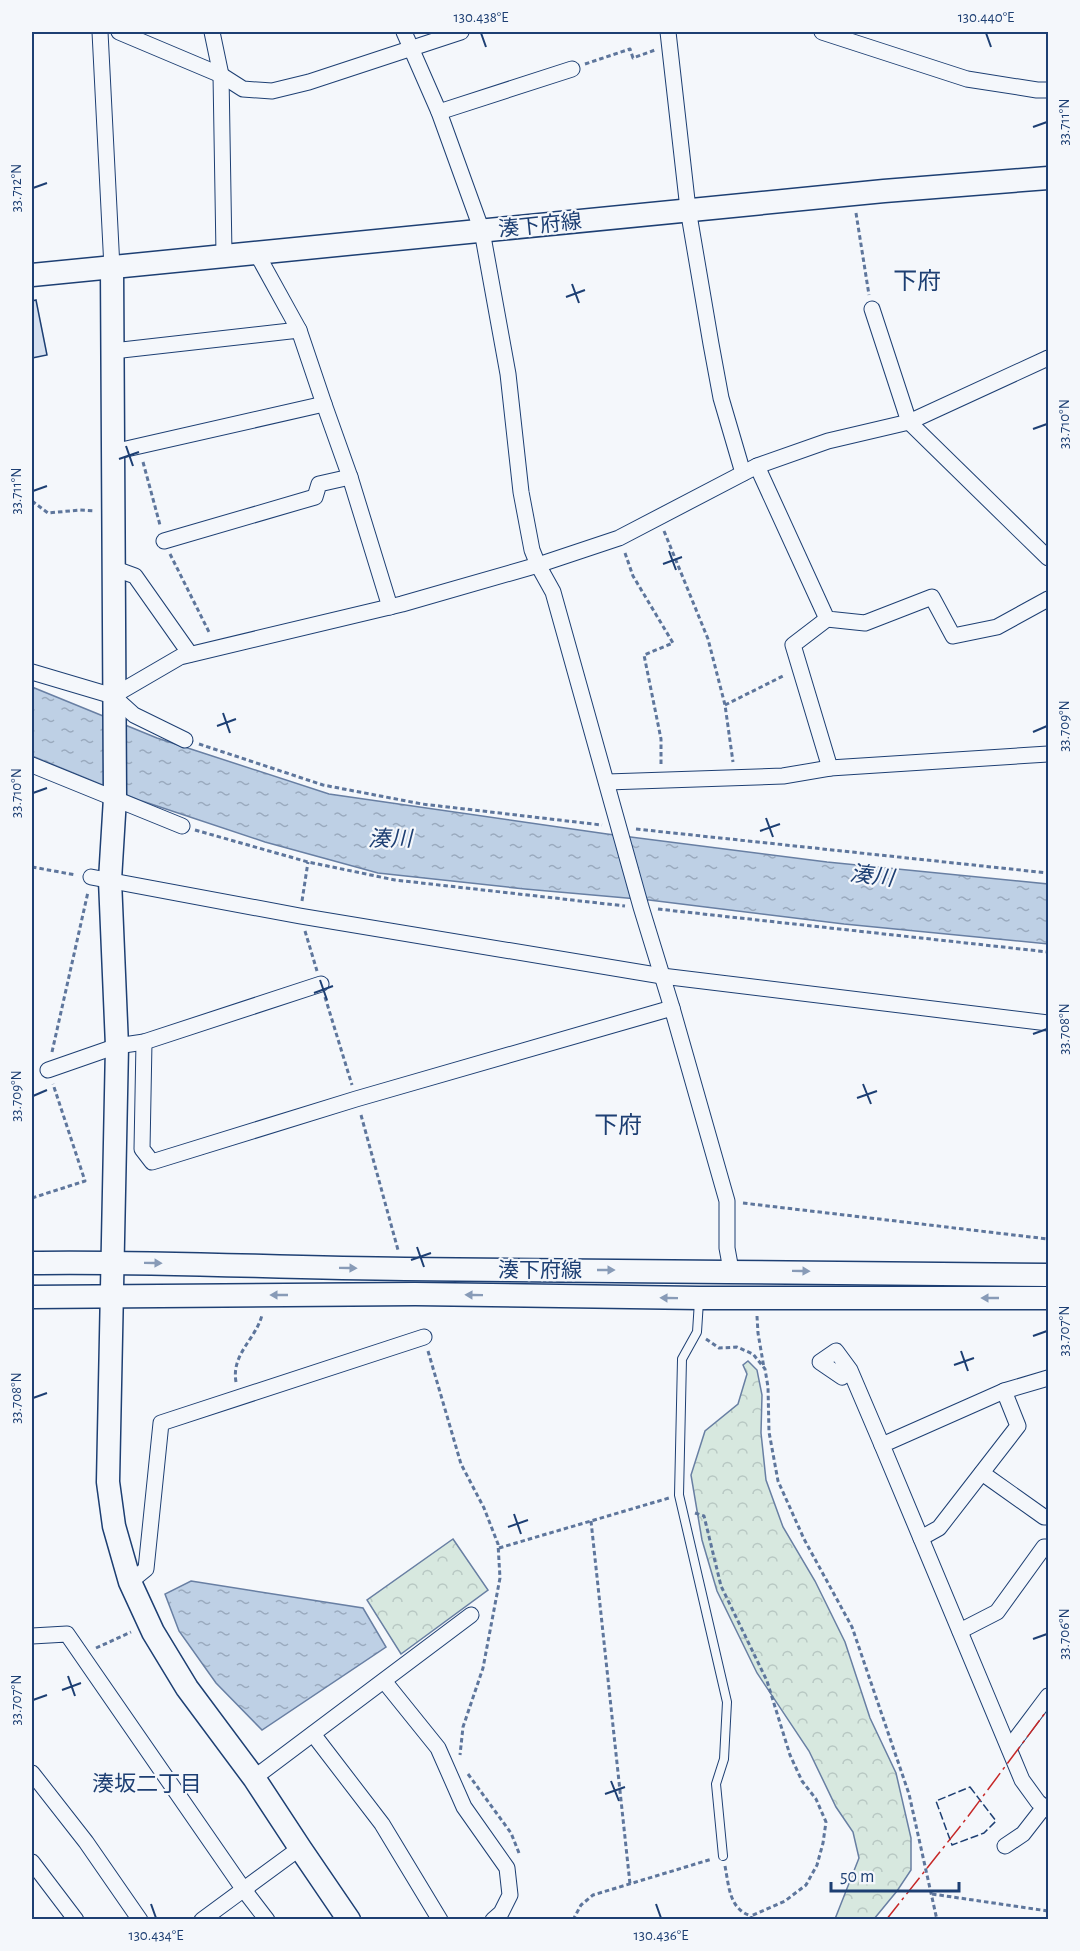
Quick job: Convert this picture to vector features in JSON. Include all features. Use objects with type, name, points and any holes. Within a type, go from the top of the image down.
[{"type":"main road","name":"湊下府線","points":[[32,274],[224,254],[257,254],[688,209],[1048,178]]},
{"type":"main road","points":[[112,267],[115,798],[101,879],[117,1046],[108,1482],[114,1526],[130,1582],[150,1624],[188,1688],[254,1778],[349,1920]]},
{"type":"main road","name":"湊下府線","points":[[32,1263],[114,1262],[404,1269],[713,1286],[1048,1298]]},
{"type":"main road","name":"湊下府線","points":[[32,1297],[416,1294],[1048,1275]]},
{"type":"street","points":[[99,32],[112,267]]},
{"type":"street","points":[[119,32],[221,75],[243,88],[272,91],[309,82],[461,32]]},
{"type":"street","points":[[212,32],[221,75],[224,254]]},
{"type":"street","points":[[404,32],[439,112],[482,231],[508,374],[520,492],[532,550],[553,592],[640,907],[672,1008],[727,1201],[727,1248],[713,1286]]},
{"type":"street","points":[[822,32],[967,79],[1048,90]]},
{"type":"street","points":[[669,39],[688,209],[721,398],[750,469],[827,619]]},
{"type":"street","points":[[439,112],[572,69]]},
{"type":"street","points":[[257,254],[299,330],[350,477],[390,607]]},
{"type":"street","points":[[872,309],[909,422],[1048,558]]},
{"type":"street","points":[[113,351],[299,330]]},
{"type":"street","points":[[113,696],[180,657],[390,607],[538,565],[619,538],[750,469],[828,441],[909,422],[1048,358]]},
{"type":"street","points":[[113,452],[324,404]]},
{"type":"street","points":[[164,541],[315,497],[319,484],[350,477]]},
{"type":"street","points":[[113,568],[135,576],[190,654]]},
{"type":"street","points":[[830,768],[793,645],[827,619],[865,623],[932,597],[953,636],[997,627],[1048,599]]},
{"type":"street","points":[[32,672],[113,696],[134,716],[185,740]]},
{"type":"street","points":[[607,782],[783,776],[830,768],[1048,754]]},
{"type":"street","points":[[32,765],[182,826]]},
{"type":"street","points":[[101,879],[662,976],[1048,1023]]},
{"type":"street","points":[[48,1070],[117,1046],[144,1042],[321,984]]},
{"type":"street","points":[[144,1042],[142,1149],[152,1162],[356,1098],[672,1008]]},
{"type":"street","points":[[130,1582],[146,1569],[160,1423],[424,1337]]},
{"type":"street","points":[[850,1370],[1022,1780],[1046,1809],[1023,1834],[1005,1846]]},
{"type":"street","points":[[882,1445],[1004,1391],[1048,1378]]},
{"type":"street","points":[[921,1539],[939,1528],[1018,1426],[1004,1391]]},
{"type":"street","points":[[982,1473],[1044,1517],[1048,1517]]},
{"type":"street","points":[[960,1631],[997,1612],[1044,1547],[1048,1547]]},
{"type":"street","points":[[254,1778],[471,1615]]},
{"type":"street","points":[[32,1636],[67,1634],[243,1890],[267,1920]]},
{"type":"street","points":[[384,1681],[438,1748],[464,1807],[507,1868],[510,1895],[501,1913],[493,1920]]},
{"type":"street","points":[[1009,1748],[1048,1696]]},
{"type":"street","points":[[313,1734],[382,1824],[440,1920]]},
{"type":"street","points":[[32,1773],[86,1842],[140,1920]]},
{"type":"street","points":[[202,1920],[300,1848]]},
{"type":"street","points":[[32,1862],[76,1920]]},
{"type":"lane","points":[[713,1286],[697,1332],[682,1359],[679,1495],[727,1702],[724,1758],[716,1784],[723,1856]]},
{"type":"path","points":[[572,69],[630,49],[633,58],[669,39]]},
{"type":"path","points":[[853,194],[872,309]]},
{"type":"path","points":[[32,501],[48,513],[80,510],[113,511]]},
{"type":"path","points":[[658,518],[708,639],[725,705],[735,778]]},
{"type":"path","points":[[619,538],[633,576],[673,643],[644,655],[661,739],[661,780]]},
{"type":"path","points":[[725,705],[800,668]]},
{"type":"path","points":[[185,740],[323,785],[422,804],[1048,873]]},
{"type":"path","points":[[182,826],[308,862],[395,880],[1048,952]]},
{"type":"path","points":[[308,862],[300,915],[356,1098],[404,1269]]},
{"type":"path","points":[[32,867],[101,879],[48,1070],[85,1181],[32,1198]]},
{"type":"path","points":[[727,1201],[1048,1239]]},
{"type":"path","points":[[239,1397],[234,1374],[238,1356],[262,1317],[265,1295]]},
{"type":"path","points":[[756,1311],[768,1387],[769,1432],[778,1481],[804,1539],[852,1627],[909,1794],[937,1920]]},
{"type":"path","points":[[697,1332],[719,1348],[736,1347],[753,1354],[765,1369]]},
{"type":"path","points":[[499,1548],[679,1495]]},
{"type":"path","points":[[573,1920],[581,1905],[593,1895],[723,1856],[729,1893],[742,1913],[751,1918],[785,1901],[806,1885],[817,1865],[823,1844],[826,1822],[816,1799],[802,1782],[790,1755],[767,1682],[721,1586],[704,1516],[682,1509]]},
{"type":"path","points":[[591,1521],[630,1884]]},
{"type":"path","points":[[80,1655],[150,1624]]},
{"type":"path","points":[[932,1894],[1048,1911]]},
{"type":"green space","points":[[748,1361],[757,1370],[762,1395],[761,1433],[766,1480],[783,1527],[815,1581],[845,1642],[870,1718],[896,1773],[911,1838],[911,1870],[874,1919],[835,1919],[859,1858],[853,1832],[836,1807],[809,1751],[757,1673],[717,1591],[702,1540],[691,1475],[705,1431],[738,1404],[747,1374],[743,1365]]},
{"type":"green space","points":[[453,1539],[488,1590],[401,1654],[367,1600]]},
{"type":"water","name":"湊川","points":[[32,687],[157,738],[329,794],[607,834],[827,862],[1048,884],[1048,944],[378,873],[265,842],[139,800],[32,756]]},
{"type":"water","points":[[191,1581],[363,1608],[386,1647],[262,1730],[216,1683],[179,1631],[165,1594]]},
{"type":"building","points":[[36,300],[47,355],[32,358],[32,301]]},
{"type":"fence","points":[[970,1787],[996,1821],[984,1833],[952,1845],[936,1801],[970,1787]]},
{"type":"power","points":[[886,1920],[966,1819],[1048,1709]]},
{"type":"district","name":"下府","points":[[917,281]]},
{"type":"district","name":"下府","points":[[618,1125]]},
{"type":"district","name":"湊坂二丁目","points":[[147,1783]]}]
